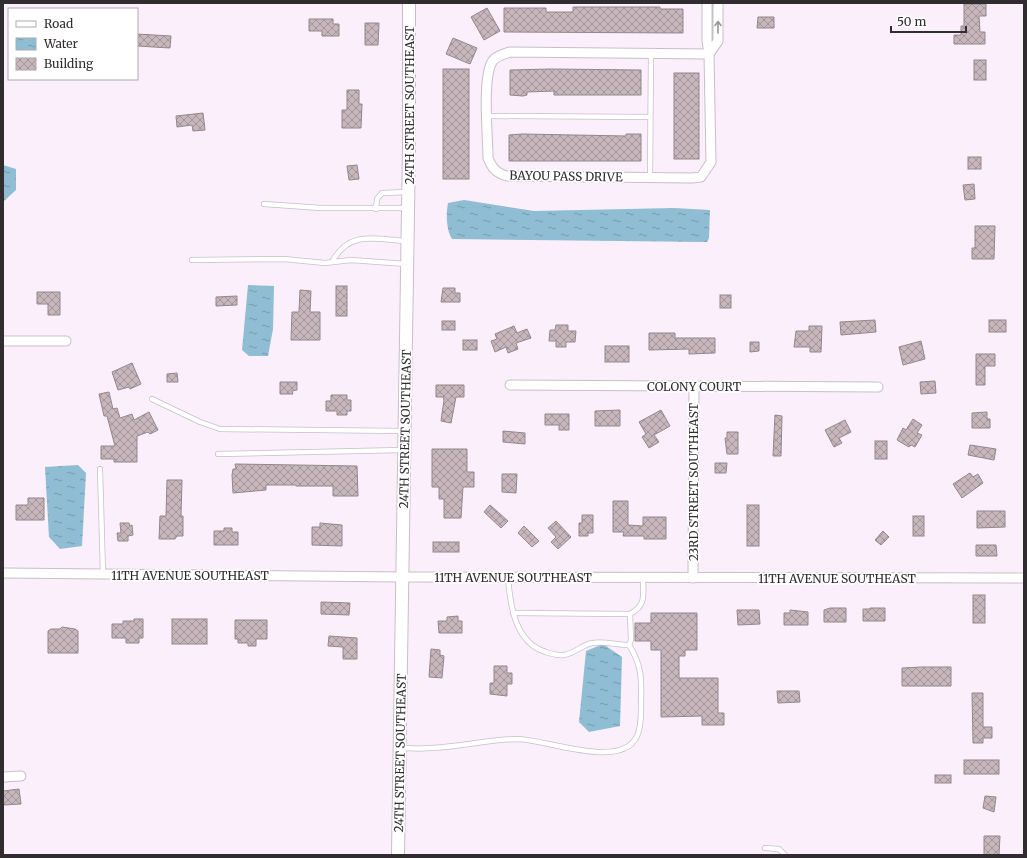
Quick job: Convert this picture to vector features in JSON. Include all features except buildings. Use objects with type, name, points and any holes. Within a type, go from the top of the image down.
[{"type":"street","name":"24TH STREET SOUTHEAST","points":[[398,855],[408,241],[409,3]]},
{"type":"street","name":"BAYOU PASS DRIVE","points":[[707,3],[707,41],[709,54],[711,162],[701,177],[650,178],[507,176],[500,174],[492,168],[488,158],[487,81],[492,61],[501,55],[510,52],[709,54]]},
{"type":"street","name":"BAYOU PASS DRIVE","points":[[709,54],[718,41],[718,3]]},
{"type":"street","points":[[3,341],[66,341]]},
{"type":"street","name":"COLONY COURT","points":[[510,385],[878,387]]},
{"type":"street","name":"23RD STREET SOUTHEAST","points":[[692,578],[694,386]]},
{"type":"street","name":"11TH AVENUE SOUTHEAST","points":[[3,573],[403,577],[1024,578]]},
{"type":"street","points":[[3,777],[21,776]]},
{"type":"lane","points":[[650,178],[651,53]]},
{"type":"lane","points":[[488,116],[650,117]]},
{"type":"lane","points":[[376,209],[377,199],[382,193],[408,192]]},
{"type":"lane","points":[[264,204],[321,208],[408,208]]},
{"type":"lane","points":[[332,262],[348,244],[358,238],[408,241]]},
{"type":"lane","points":[[192,260],[284,259],[332,262],[365,261],[407,264]]},
{"type":"lane","points":[[152,399],[205,424],[220,429],[405,431]]},
{"type":"lane","points":[[218,454],[405,450]]},
{"type":"lane","points":[[100,469],[103,574]]},
{"type":"lane","points":[[508,577],[509,595],[515,622],[530,644],[539,650],[552,654],[565,655],[592,643],[629,646]]},
{"type":"lane","points":[[514,613],[630,614],[639,609],[642,601],[643,577]]},
{"type":"lane","points":[[400,748],[431,748],[496,740],[521,739],[601,753],[616,752],[627,747],[637,738],[641,722],[641,668],[629,646],[631,640],[630,614]]},
{"type":"lane","points":[[765,848],[779,849],[785,855]]},
{"type":"water","points":[[3,165],[16,169],[16,190],[3,202]]},
{"type":"water","points":[[464,200],[534,211],[674,208],[710,210],[709,238],[707,242],[452,239],[447,221],[448,203]]},
{"type":"water","points":[[248,285],[274,286],[273,329],[268,356],[249,356],[242,350]]},
{"type":"water","points":[[78,465],[86,473],[82,546],[60,549],[49,537],[45,467]]},
{"type":"water","points":[[603,644],[622,657],[620,726],[589,732],[579,722],[586,651]]}]
